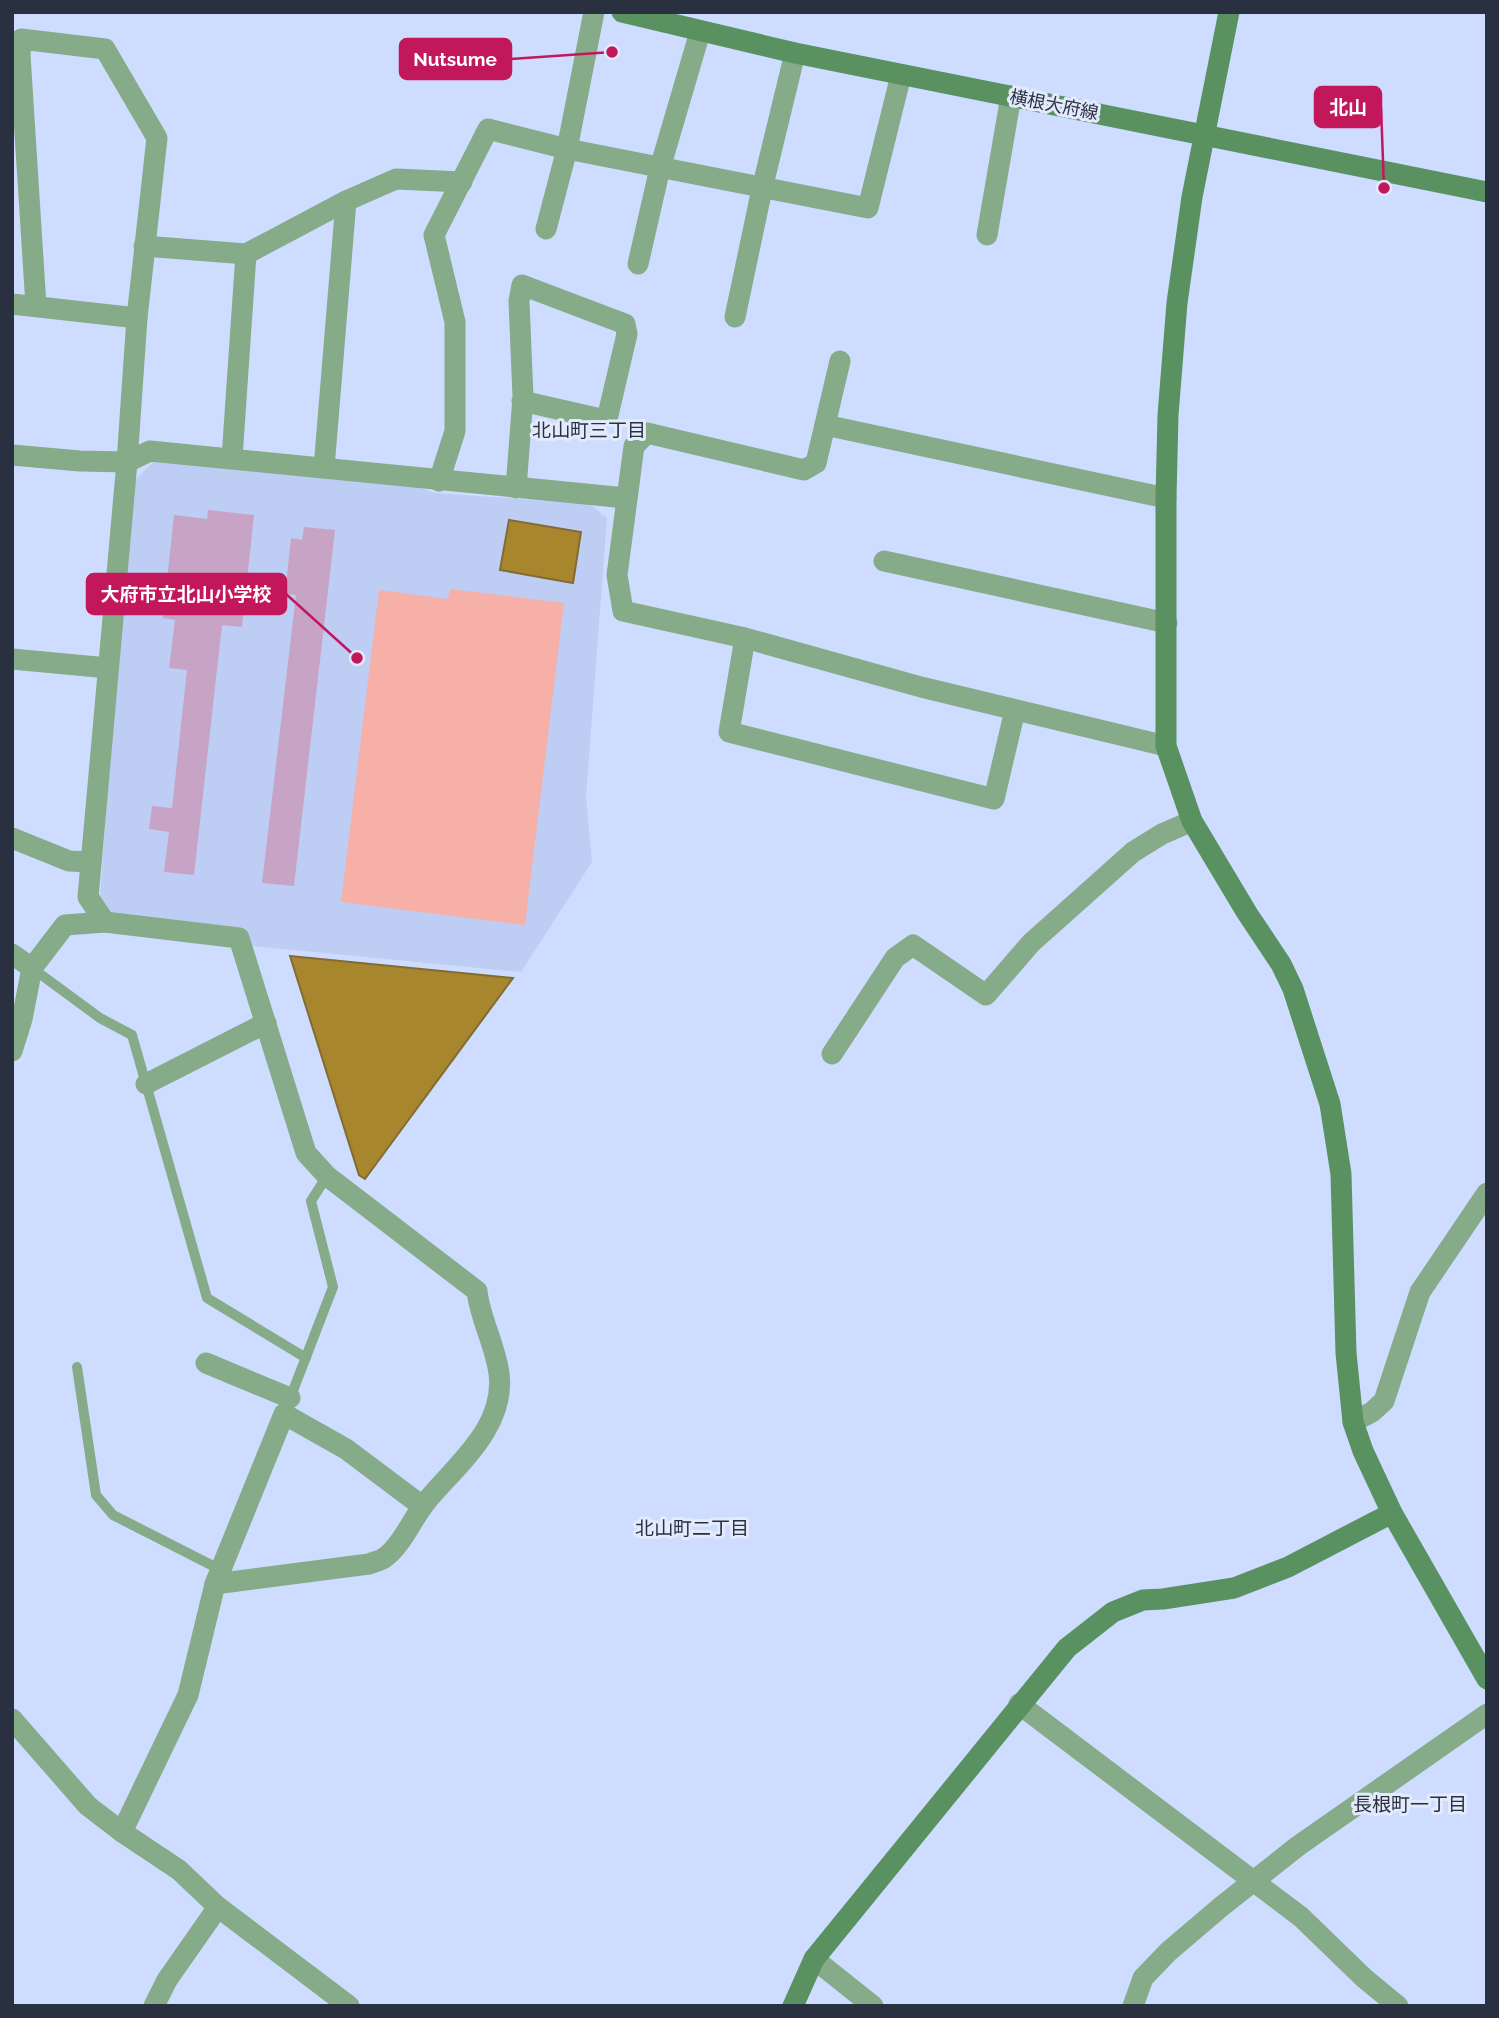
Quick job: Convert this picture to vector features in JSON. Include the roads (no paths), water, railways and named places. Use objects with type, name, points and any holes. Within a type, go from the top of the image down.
[{"type":"street","points":[[545,229],[567,149],[594,12]]},
{"type":"street","name":"横根大府線","points":[[622,12],[795,53],[1487,192]]},
{"type":"street","points":[[1229,12],[1192,197],[1177,303],[1168,415],[1166,498],[1167,746],[1192,821],[1281,964],[1303,1015],[1330,1104],[1341,1174],[1346,1353],[1353,1422],[1363,1451],[1392,1513],[1487,1679]]},
{"type":"street","points":[[638,264],[660,168],[700,32]]},
{"type":"street","points":[[37,306],[21,39],[104,49],[157,138],[137,318],[127,462],[88,897],[105,922]]},
{"type":"street","points":[[735,317],[795,53]]},
{"type":"street","points":[[439,481],[455,431],[455,322],[434,235],[488,129],[567,149],[868,208],[901,75]]},
{"type":"street","points":[[987,234],[1011,96]]},
{"type":"street","points":[[144,246],[246,254],[346,201],[396,179],[462,182]]},
{"type":"street","points":[[324,468],[346,201]]},
{"type":"street","points":[[232,458],[246,254]]},
{"type":"street","points":[[516,488],[522,401],[519,300],[522,285],[625,324],[627,334],[608,415],[601,419],[522,401]]},
{"type":"street","points":[[12,304],[137,318]]},
{"type":"street","points":[[840,361],[816,463],[804,470],[647,433],[634,446],[617,575],[624,611],[745,638],[920,687],[1167,746]]},
{"type":"street","points":[[825,425],[1166,498]]},
{"type":"street","points":[[12,455],[127,462],[150,451],[626,498]]},
{"type":"street","points":[[884,561],[1167,623]]},
{"type":"street","points":[[745,638],[729,732],[994,799],[1015,710]]},
{"type":"street","points":[[12,659],[108,668]]},
{"type":"street","points":[[832,1054],[895,958],[913,945],[986,995],[1031,943],[1133,852],[1162,834],[1192,821]]},
{"type":"street","points":[[12,838],[69,861],[91,862]]},
{"type":"street","points":[[12,1051],[22,1019],[32,968],[65,925],[105,922],[239,938],[306,1153],[327,1176],[477,1291],[479,1308],[490,1335],[499,1375],[496,1409],[484,1437],[422,1506],[411,1525],[384,1558],[369,1564],[218,1577]]},
{"type":"street","points":[[12,954],[32,968]]},
{"type":"street","points":[[146,1084],[266,1023]]},
{"type":"street","points":[[1353,1422],[1372,1412],[1384,1401],[1420,1292],[1487,1193]]},
{"type":"street","points":[[205,1363],[287,1406],[422,1506]]},
{"type":"street","points":[[122,1832],[188,1695],[218,1577],[287,1406]]},
{"type":"street","points":[[793,2006],[814,1959],[1018,1704],[1067,1648],[1113,1612],[1143,1600],[1234,1588],[1288,1567],[1392,1513]]},
{"type":"street","points":[[1018,1704],[1301,1917],[1364,1978],[1398,2006]]},
{"type":"street","points":[[1133,2006],[1143,1978],[1168,1952],[1254,1881],[1298,1846],[1487,1714]]},
{"type":"street","points":[[12,1719],[88,1806],[179,1870],[218,1907],[349,2006]]},
{"type":"street","points":[[154,2006],[167,1980],[218,1907]]},
{"type":"street","points":[[814,1959],[873,2006]]},
{"type":"lane","points":[[32,968],[100,1018],[132,1035],[207,1298],[306,1358]]},
{"type":"lane","points":[[287,1406],[333,1287],[311,1201],[327,1176]]},
{"type":"lane","points":[[77,1367],[96,1495],[113,1516],[218,1577]]},
{"type":"place","name":"Nutsume","points":[[612,52]]},
{"type":"place","name":"北山","points":[[1384,188]]},
{"type":"place","name":"大府市立北山小学校","points":[[357,658]]},
{"type":"district","name":"北山町三丁目","points":[[589,430]]},
{"type":"district","name":"北山町二丁目","points":[[692,1528]]},
{"type":"district","name":"長根町一丁目","points":[[1410,1804]]}]
